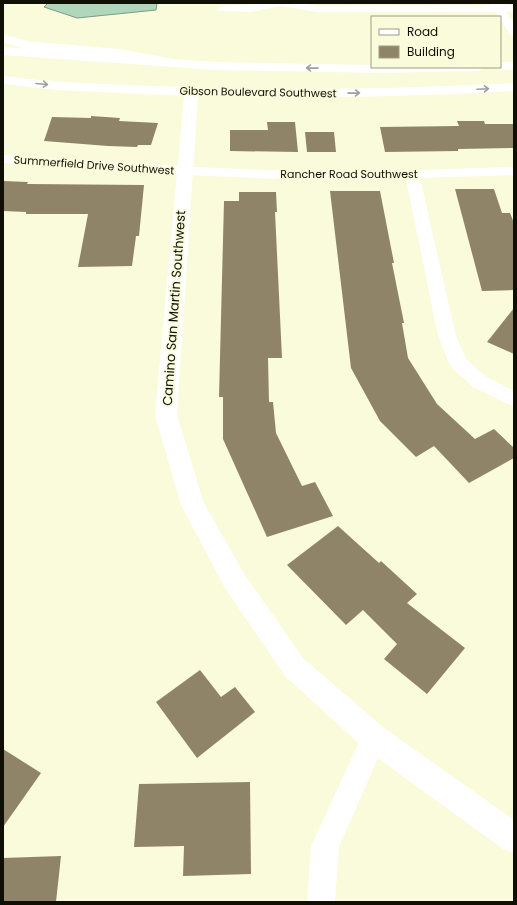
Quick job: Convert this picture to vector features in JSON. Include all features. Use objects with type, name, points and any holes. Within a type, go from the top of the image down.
[{"type":"street","points":[[223,10],[252,9],[279,3]]},
{"type":"street","points":[[283,3],[298,7],[317,8],[496,6],[514,8]]},
{"type":"street","points":[[496,6],[514,32]]},
{"type":"street","points":[[3,38],[26,45],[118,52],[175,63]]},
{"type":"street","name":"Gibson Boulevard Southwest","points":[[3,51],[216,66],[382,69],[429,68]]},
{"type":"street","points":[[501,66],[514,66]]},
{"type":"street","name":"Gibson Boulevard Southwest","points":[[3,80],[73,86],[191,92],[352,93],[432,92],[514,88]]},
{"type":"street","name":"Camino San Martin Southwest","points":[[191,92],[166,415],[193,505],[234,580],[294,667],[374,738],[514,838]]},
{"type":"street","name":"Summerfield Drive Southwest","points":[[3,158],[184,171]]},
{"type":"street","name":"Rancher Road Southwest","points":[[184,171],[294,175],[412,174],[514,170]]},
{"type":"street","points":[[412,174],[447,336],[458,363],[480,382],[514,400]]},
{"type":"street","points":[[321,902],[326,846],[374,738]]},
{"type":"shaded area","points":[[48,3],[157,3],[156,10],[77,18],[44,7]]},
{"type":"building","points":[[91,116],[120,118],[119,121],[158,123],[151,145],[138,145],[137,147],[108,146],[44,141],[52,117],[91,118]]},
{"type":"building","points":[[457,121],[484,121],[485,124],[514,124],[514,148],[458,149],[458,151],[385,152],[380,127],[459,126]]},
{"type":"building","points":[[267,122],[295,122],[298,152],[230,151],[230,130],[268,130]]},
{"type":"building","points":[[305,132],[334,132],[336,152],[307,152]]},
{"type":"building","points":[[3,181],[28,182],[27,184],[144,185],[139,236],[136,236],[132,266],[78,267],[88,214],[26,214],[26,212],[3,211]]},
{"type":"building","points":[[455,189],[494,189],[502,213],[510,213],[514,223],[514,290],[482,291]]},
{"type":"building","points":[[330,191],[380,191],[394,263],[392,263],[404,323],[402,323],[408,358],[437,404],[475,439],[494,429],[514,448],[514,458],[469,483],[434,446],[416,457],[380,421],[351,368]]},
{"type":"building","points":[[239,192],[276,192],[277,212],[275,212],[282,358],[268,358],[269,402],[273,402],[276,433],[302,486],[315,482],[333,516],[267,537],[223,439],[223,397],[219,397],[224,201],[239,201]]},
{"type":"building","points":[[514,308],[514,354],[487,342]]},
{"type":"building","points":[[338,526],[379,563],[381,561],[417,594],[407,603],[465,648],[427,694],[384,659],[397,644],[363,610],[346,625],[287,565]]},
{"type":"building","points":[[200,670],[221,697],[235,687],[255,712],[197,758],[156,702]]},
{"type":"building","points":[[3,749],[41,773],[3,827]]},
{"type":"building","points":[[250,782],[251,874],[183,876],[184,846],[134,847],[139,784]]},
{"type":"building","points":[[61,856],[56,902],[3,902],[3,858]]}]
